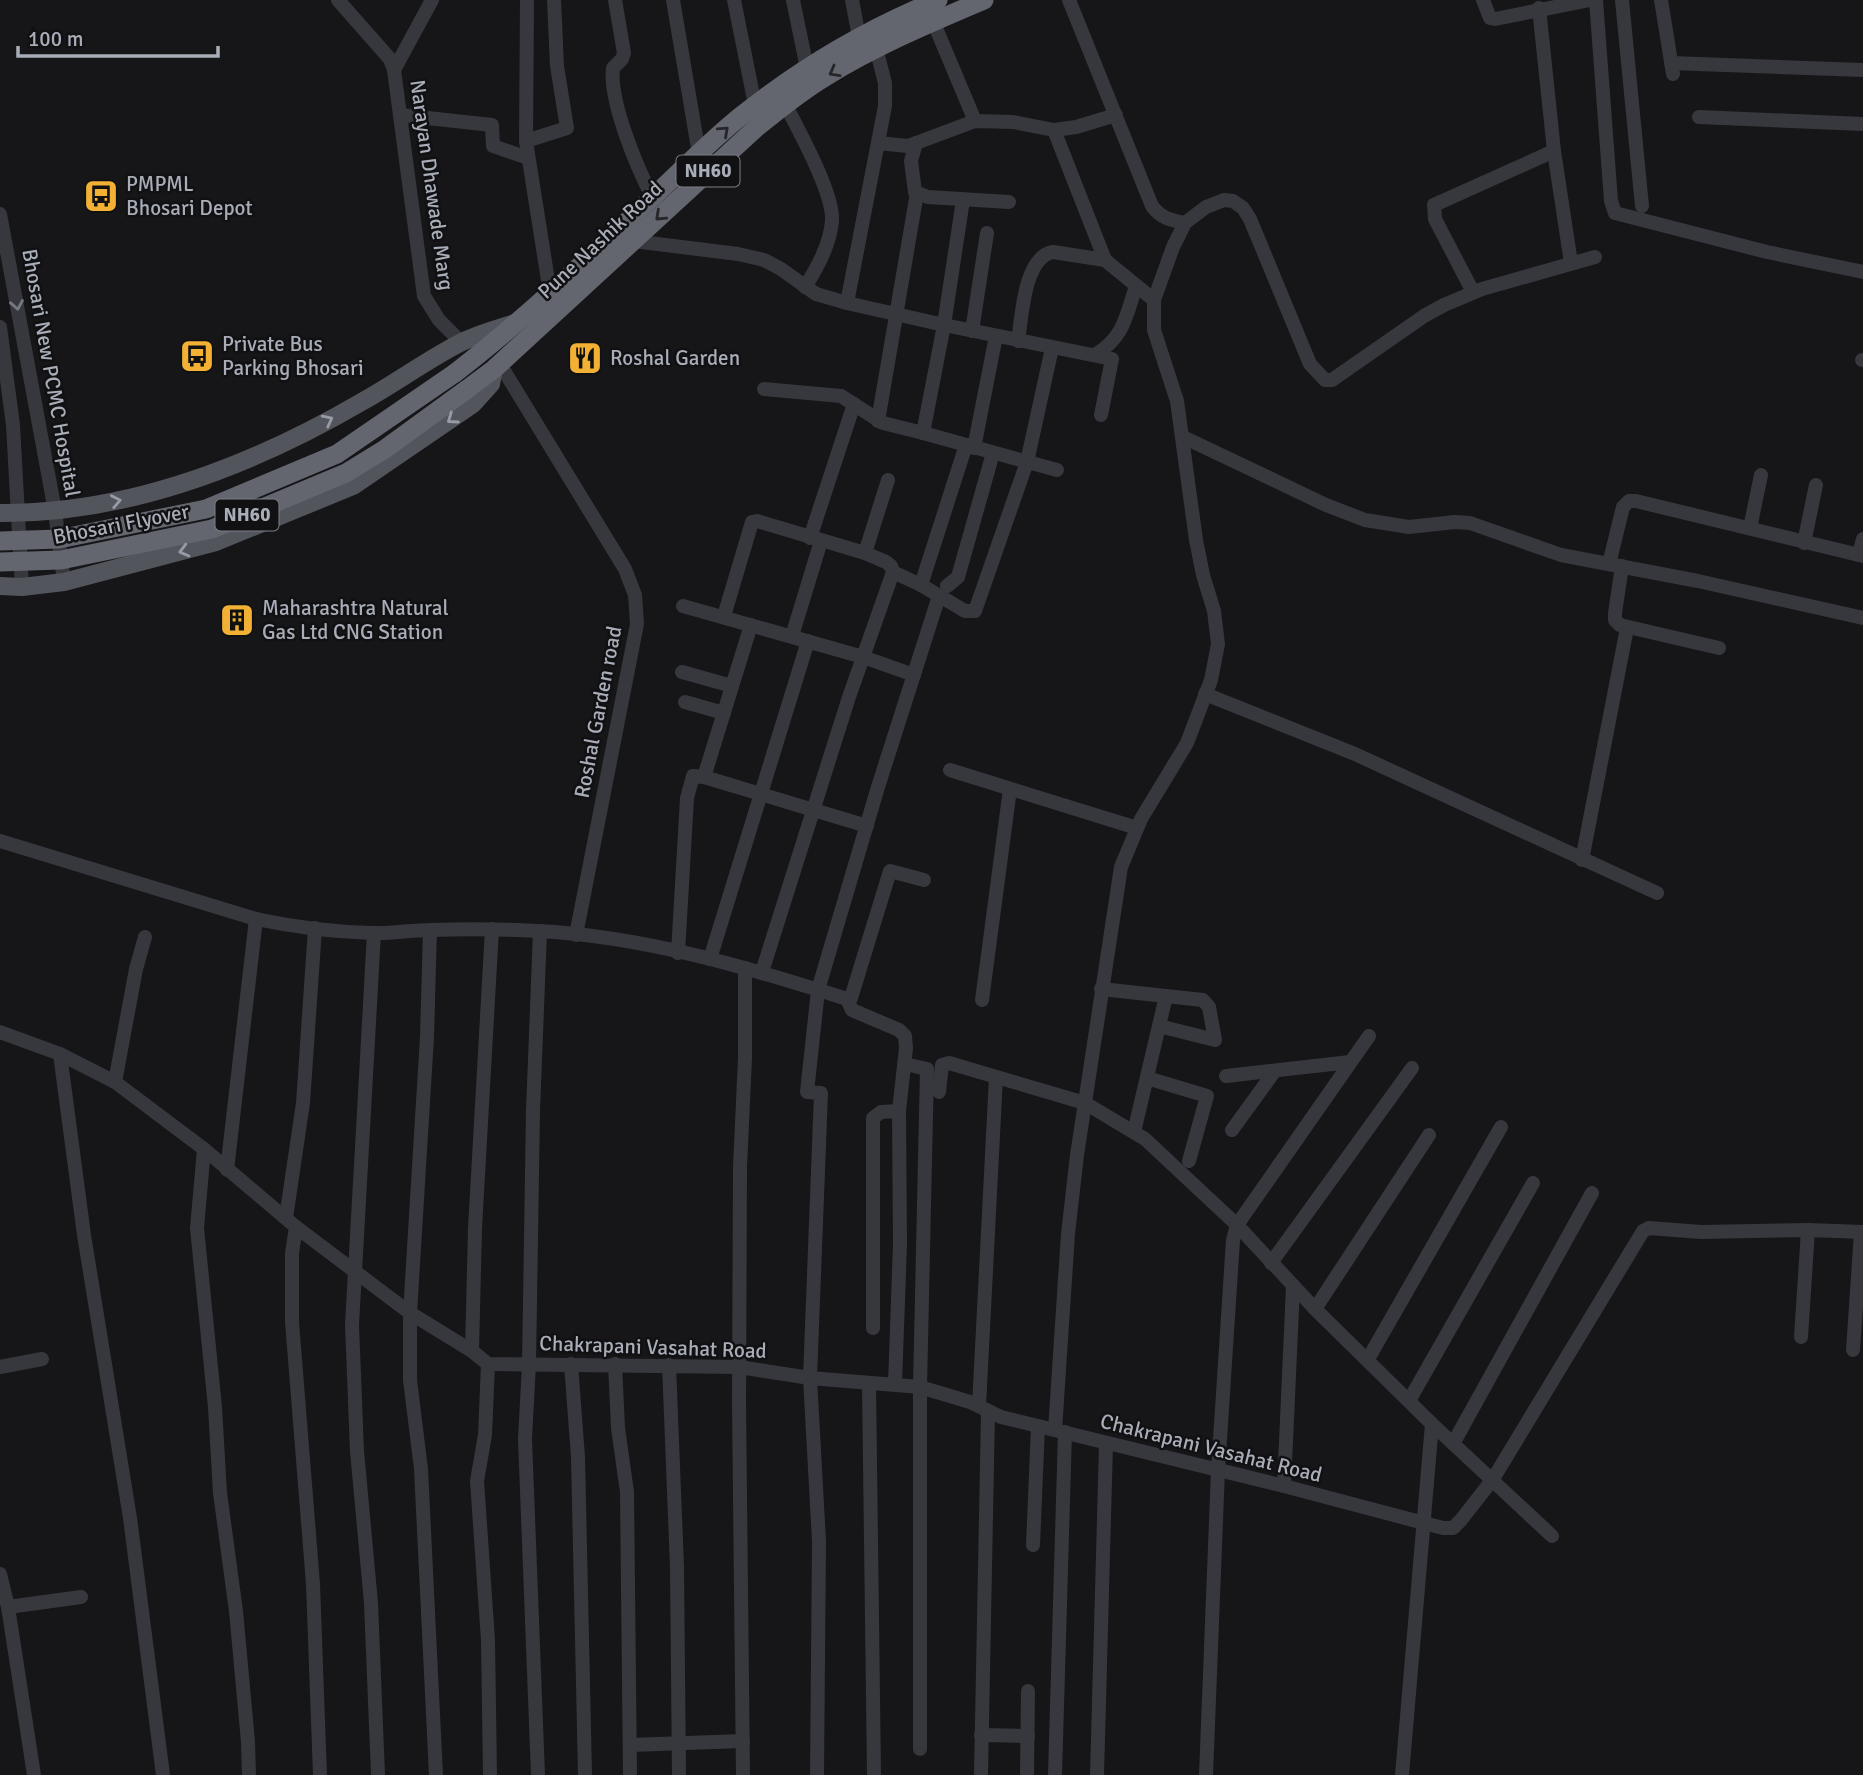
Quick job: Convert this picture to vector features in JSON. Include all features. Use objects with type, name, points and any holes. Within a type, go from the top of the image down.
[{"type":"highway","name":"Pune Nashik Road","points":[[455,373],[550,293],[699,154],[755,106],[807,68],[914,5],[938,0]]},
{"type":"highway","name":"Pune Nashik Road","points":[[466,390],[497,367],[756,128],[786,104],[823,78],[876,48],[984,0]]},
{"type":"highway","name":"Bhosari Flyover","points":[[0,541],[59,540],[206,509],[337,454],[455,373]]},
{"type":"highway","name":"Bhosari Flyover","points":[[0,562],[61,561],[212,530],[346,473],[466,390]]},
{"type":"main road","points":[[8,513],[55,511],[139,496],[239,464],[364,401],[461,342],[515,323]]},
{"type":"main road","points":[[0,586],[22,587],[64,582],[216,542],[353,486],[473,404],[491,384],[497,367]]},
{"type":"street","name":"Narayan Dhawade Marg","points":[[338,0],[390,59],[394,70],[424,296],[439,320],[461,342]]},
{"type":"street","points":[[394,70],[432,0]]},
{"type":"street","points":[[527,0],[526,141],[550,293]]},
{"type":"street","points":[[526,141],[567,128],[557,66],[554,0]]},
{"type":"street","points":[[615,0],[624,53],[613,68],[613,83],[634,160],[653,198]]},
{"type":"street","points":[[673,0],[699,154]]},
{"type":"street","points":[[734,0],[755,106]]},
{"type":"street","points":[[793,0],[807,68]]},
{"type":"street","points":[[852,0],[859,37]]},
{"type":"street","points":[[1069,0],[1152,206],[1167,219],[1185,223]]},
{"type":"street","points":[[1483,0],[1486,12],[1490,18],[1495,19],[1539,8],[1590,0]]},
{"type":"street","points":[[1596,0],[1611,201],[1615,213],[1767,252],[1863,272]]},
{"type":"street","points":[[1622,0],[1643,206]]},
{"type":"street","points":[[1661,0],[1672,69],[1863,69]]},
{"type":"street","points":[[1539,8],[1554,151],[1570,263]]},
{"type":"street","points":[[933,21],[975,121]]},
{"type":"street","points":[[847,303],[886,96],[876,48]]},
{"type":"street","points":[[786,104],[825,187],[832,220],[820,263],[805,287]]},
{"type":"street","points":[[400,115],[492,125],[493,146],[528,158]]},
{"type":"street","points":[[878,143],[908,146],[975,121],[1013,122],[1054,130],[1076,127],[1116,115]]},
{"type":"street","points":[[1699,117],[1863,124]]},
{"type":"street","points":[[1054,130],[1105,260],[1154,300]]},
{"type":"street","points":[[878,421],[917,193],[911,161],[916,144]]},
{"type":"street","points":[[1473,292],[1435,219],[1434,205],[1554,151]]},
{"type":"street","points":[[917,193],[928,197],[1009,202]]},
{"type":"street","points":[[923,433],[944,325],[963,200]]},
{"type":"street","points":[[1055,1775],[1060,1431],[1068,1234],[1101,989],[1121,867],[1137,828],[1187,743],[1215,662],[1218,629],[1196,540],[1183,437],[1169,369],[1154,330],[1154,300],[1173,247],[1185,223],[1215,202],[1233,201],[1250,219],[1310,363],[1325,380],[1338,377],[1424,316],[1473,292],[1595,257]]},
{"type":"street","name":"Bhosari New PCMC Hospital","points":[[0,214],[55,511],[64,582]]},
{"type":"street","points":[[972,331],[986,233]]},
{"type":"street","points":[[633,241],[738,254],[764,260],[828,299],[1112,359],[1101,415]]},
{"type":"street","points":[[1018,341],[1030,274],[1038,259],[1053,253],[1105,260]]},
{"type":"street","points":[[1095,355],[1110,346],[1121,332],[1136,286]]},
{"type":"street","name":"Bhosari New PCMC Hospital","points":[[0,327],[15,448],[8,513],[22,587]]},
{"type":"street","points":[[921,585],[970,446],[996,336]]},
{"type":"street","points":[[893,572],[921,585],[943,591],[965,611],[975,611],[978,607],[1027,462],[1052,348]]},
{"type":"street","name":"Roshal Garden road","points":[[497,367],[625,569],[635,595],[637,624],[576,935]]},
{"type":"street","points":[[764,389],[841,396],[878,421],[1057,470]]},
{"type":"street","points":[[792,636],[854,404]]},
{"type":"street","points":[[1183,437],[1326,506],[1365,520],[1409,527],[1470,523],[1561,555],[1863,618]]},
{"type":"street","points":[[817,1775],[819,1541],[810,1378],[821,1093],[807,1092],[818,990],[914,675],[943,591],[958,577],[993,453]]},
{"type":"street","points":[[1750,528],[1761,475]]},
{"type":"street","points":[[865,553],[888,480]]},
{"type":"street","points":[[1804,543],[1816,485]]},
{"type":"street","points":[[1719,648],[1627,628],[1615,620],[1615,565],[1623,507],[1629,501],[1861,556],[1863,538]]},
{"type":"street","points":[[723,616],[752,522],[757,521],[865,553],[886,562],[893,572],[762,972]]},
{"type":"street","points":[[683,606],[863,657],[914,675]]},
{"type":"street","points":[[704,777],[751,625]]},
{"type":"street","points":[[1582,860],[1627,628]]},
{"type":"street","points":[[710,960],[808,641]]},
{"type":"street","points":[[682,672],[732,686]]},
{"type":"street","points":[[1205,694],[1355,754],[1657,893]]},
{"type":"street","points":[[685,702],[724,713]]},
{"type":"street","points":[[950,770],[1137,828]]},
{"type":"street","points":[[678,953],[687,798],[693,776],[760,793],[867,826]]},
{"type":"street","points":[[982,1000],[1010,789]]},
{"type":"street","points":[[0,841],[256,919],[374,933],[492,929],[540,931],[678,953],[762,972],[847,999],[852,1010],[899,1030],[905,1036],[905,1064],[899,1111],[900,1244],[895,1384]]},
{"type":"street","points":[[847,999],[851,998],[890,871],[924,880]]},
{"type":"street","points":[[228,1170],[256,919]]},
{"type":"street","points":[[315,928],[303,1103],[291,1223],[292,1322],[313,1584],[320,1775]]},
{"type":"street","points":[[472,1351],[475,1228],[492,929]]},
{"type":"street","points":[[430,930],[410,1313],[410,1380],[421,1469],[436,1775]]},
{"type":"street","points":[[538,1775],[525,1439],[540,931]]},
{"type":"street","points":[[374,933],[352,1325],[357,1451],[371,1603],[378,1775]]},
{"type":"street","points":[[115,1082],[136,969],[145,937]]},
{"type":"street","points":[[743,1775],[739,1367],[745,968]]},
{"type":"street","points":[[1101,989],[1207,1003],[1215,1040],[1159,1026]]},
{"type":"street","points":[[1134,1132],[1166,996]]},
{"type":"street","points":[[0,1032],[60,1054],[115,1082],[204,1149],[291,1223],[353,1270],[410,1313],[472,1351],[488,1364],[485,1435],[477,1481],[488,1640],[490,1775]]},
{"type":"street","points":[[1206,1775],[1218,1470],[1230,1261],[1237,1225],[1369,1036]]},
{"type":"street","points":[[60,1054],[84,1235],[132,1532],[163,1775]]},
{"type":"street","points":[[1226,1076],[1350,1062]]},
{"type":"street","points":[[939,1092],[942,1065],[949,1063],[1085,1103],[1134,1132],[1187,1177],[1237,1225],[1315,1309],[1410,1399],[1432,1424],[1552,1536]]},
{"type":"street","points":[[905,1064],[927,1069],[920,1387],[920,1749]]},
{"type":"street","points":[[1271,1263],[1412,1068]]},
{"type":"street","points":[[1232,1130],[1274,1072]]},
{"type":"street","points":[[981,1775],[984,1409],[996,1077]]},
{"type":"street","points":[[1147,1078],[1207,1096],[1189,1161]]},
{"type":"street","points":[[873,1328],[873,1118],[881,1112],[899,1111]]},
{"type":"street","points":[[1368,1359],[1501,1127]]},
{"type":"street","points":[[1315,1309],[1429,1136]]},
{"type":"street","points":[[204,1149],[197,1228],[215,1407],[220,1493],[237,1624],[249,1775]]},
{"type":"street","points":[[1410,1399],[1532,1183]]},
{"type":"street","points":[[1454,1442],[1592,1193]]},
{"type":"street","points":[[1493,1479],[1643,1231],[1649,1227],[1702,1233],[1808,1230],[1862,1232],[1853,1350]]},
{"type":"street","points":[[1801,1337],[1808,1230]]},
{"type":"street","points":[[1284,1486],[1293,1286]]},
{"type":"street","points":[[0,1367],[41,1359]]},
{"type":"street","name":"Chakrapani Vasahat Road","points":[[488,1364],[739,1367],[810,1378],[920,1387],[1038,1426],[1443,1528],[1453,1528],[1493,1479]]},
{"type":"street","points":[[571,1364],[578,1457],[585,1775]]},
{"type":"street","points":[[615,1364],[618,1428],[627,1492],[630,1775]]},
{"type":"street","points":[[669,1365],[677,1567],[679,1775]]},
{"type":"street","points":[[869,1384],[874,1775]]},
{"type":"street","points":[[1402,1775],[1432,1424]]},
{"type":"street","points":[[1033,1545],[1038,1426]]},
{"type":"street","points":[[1097,1775],[1107,1444]]},
{"type":"street","points":[[0,1574],[9,1607],[34,1775]]},
{"type":"street","points":[[9,1607],[81,1597]]},
{"type":"street","points":[[1027,1775],[1028,1691]]},
{"type":"street","points":[[981,1735],[1028,1736]]},
{"type":"street","points":[[630,1745],[743,1741]]},
{"type":"place","name":"PMPML Bhosari Depot","points":[[101,196]]},
{"type":"place","name":"Private Bus Parking Bhosari","points":[[197,356]]},
{"type":"place","name":"Roshal Garden","points":[[585,358]]},
{"type":"place","name":"Maharashtra Natural Gas Ltd CNG Station","points":[[237,620]]}]
